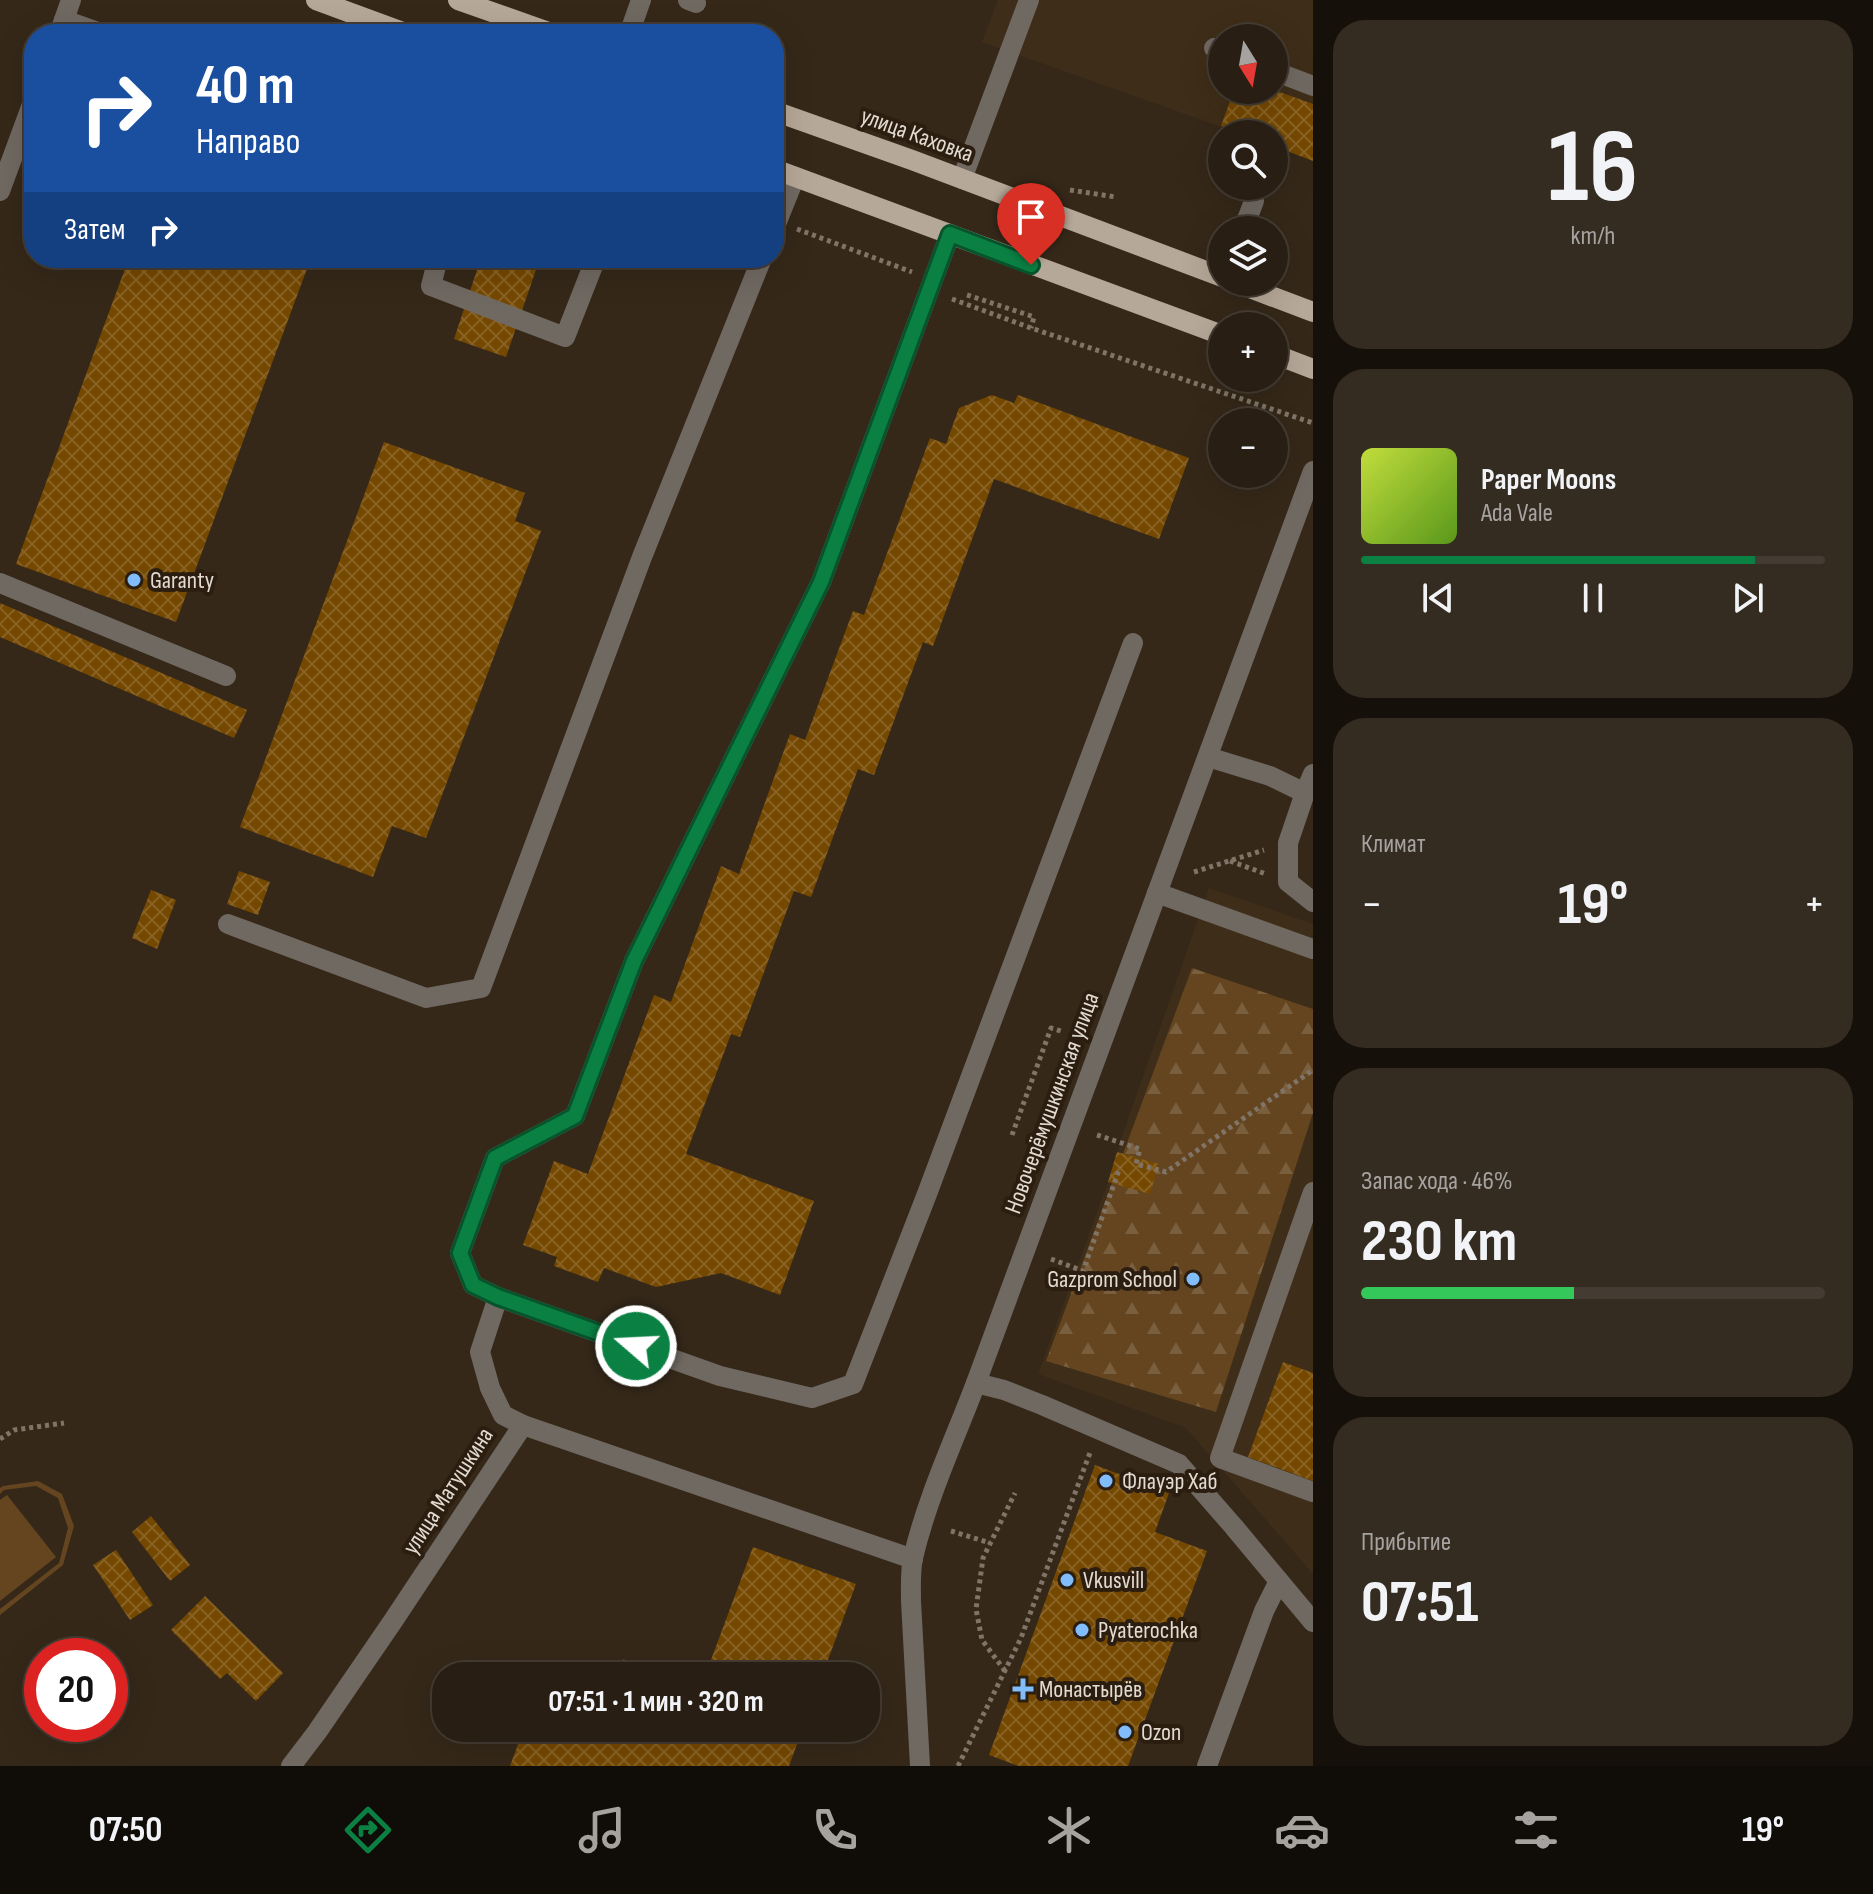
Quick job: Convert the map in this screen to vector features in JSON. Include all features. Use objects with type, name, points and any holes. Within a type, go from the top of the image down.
[{"type":"main road","points":[[316,0],[381,24]]},
{"type":"main road","points":[[458,0],[526,24]]},
{"type":"main road","name":"улица Каховка","points":[[784,115],[1208,272]]},
{"type":"main road","points":[[784,173],[1208,330]]},
{"type":"main road","points":[[1271,296],[1313,312]]},
{"type":"main road","points":[[1288,359],[1313,369]]},
{"type":"street","points":[[62,24],[71,0]]},
{"type":"street","points":[[633,24],[641,0]]},
{"type":"street","points":[[962,179],[1029,0]]},
{"type":"street","points":[[1288,76],[1313,86]]},
{"type":"street","points":[[0,191],[24,126]]},
{"type":"street","points":[[784,205],[795,177]]},
{"type":"street","points":[[1248,216],[1254,201]]},
{"type":"street","points":[[950,234],[821,582],[634,961],[575,1116],[495,1158],[460,1253],[473,1285],[498,1297],[720,1376],[812,1398],[853,1384],[1133,643]]},
{"type":"street","points":[[436,268],[431,286],[565,337],[592,268]]},
{"type":"street","points":[[228,924],[426,998],[481,988],[642,557],[758,268]]},
{"type":"street","name":"Новочерёмушкинская улица","points":[[920,1766],[911,1601],[913,1559],[929,1506],[1313,471]]},
{"type":"street","points":[[0,583],[226,676]]},
{"type":"street","points":[[1208,757],[1270,776],[1305,793]]},
{"type":"street","points":[[1313,774],[1288,843],[1288,882],[1313,902]]},
{"type":"street","points":[[1157,893],[1313,949]]},
{"type":"street","points":[[1313,1192],[1220,1458],[1313,1492]]},
{"type":"street","points":[[498,1297],[480,1352],[490,1388],[503,1415],[523,1425]]},
{"type":"street","points":[[976,1383],[1042,1405],[1179,1464],[1313,1622]]},
{"type":"street","name":"улица Матушкина","points":[[291,1766],[393,1621],[523,1425],[913,1559]]},
{"type":"street","points":[[1207,1766],[1264,1611],[1279,1581]]},
{"type":"path","points":[[1075,192],[1116,197]]},
{"type":"path","points":[[784,228],[914,273],[930,291],[1313,423]]},
{"type":"path","points":[[967,295],[1034,317],[1031,328]]},
{"type":"path","points":[[1194,872],[1288,843]]},
{"type":"path","points":[[1230,860],[1288,882]]},
{"type":"path","points":[[1012,1135],[1051,1028],[1064,1032]]},
{"type":"path","points":[[1097,1135],[1140,1149],[1136,1164],[1166,1172],[1313,1070]]},
{"type":"path","points":[[1051,1259],[1083,1271],[1120,1167]]},
{"type":"path","points":[[0,1439],[14,1430],[64,1423]]},
{"type":"path","points":[[958,1766],[1021,1638],[1087,1462]]},
{"type":"path","points":[[1005,1671],[982,1640],[976,1609],[983,1558],[1015,1493]]},
{"type":"path","points":[[951,1531],[990,1543]]},
{"type":"shaded area","points":[[998,0],[1313,0],[1313,161],[1288,151],[1288,120],[1208,122],[982,42]]},
{"type":"shaded area","name":"Gazprom School","points":[[1209,888],[1313,924],[1313,1574],[1186,1428],[1038,1374]]},
{"type":"green space","name":"Gazprom School","points":[[1192,968],[1313,1009],[1313,1113],[1216,1412],[1046,1361]]},
{"type":"green space","points":[[38,1481],[62,1494],[74,1526],[63,1565],[0,1615],[0,1609],[59,1563],[68,1528],[58,1498],[36,1486],[4,1490],[0,1494],[3,1486]]},
{"type":"green space","points":[[7,1495],[56,1557],[0,1601],[0,1500]]},
{"type":"building","points":[[1288,95],[1313,104],[1313,161],[1288,151],[1288,120],[1223,120],[1229,104],[1288,104]]},
{"type":"building","points":[[125,268],[307,268],[176,622],[16,564]]},
{"type":"building","points":[[478,268],[537,268],[506,357],[454,339]]},
{"type":"building","points":[[992,395],[1014,403],[1018,395],[1189,458],[1159,539],[994,479],[933,646],[923,642],[874,775],[858,769],[811,897],[794,891],[740,1037],[731,1034],[686,1154],[814,1201],[780,1295],[721,1273],[656,1287],[604,1268],[598,1282],[554,1266],[557,1257],[523,1245],[554,1161],[588,1174],[654,995],[671,1002],[721,866],[739,874],[790,734],[805,740],[853,611],[864,615],[930,438],[946,444],[959,408]]},
{"type":"building","points":[[384,442],[525,493],[515,521],[541,531],[426,838],[392,826],[373,877],[240,827]]},
{"type":"building","points":[[0,603],[247,710],[234,738],[0,637]]},
{"type":"building","points":[[239,871],[270,882],[258,915],[227,904]]},
{"type":"building","points":[[151,890],[176,900],[157,949],[132,938]]},
{"type":"building","points":[[1117,1152],[1159,1164],[1150,1194],[1108,1182]]},
{"type":"building","points":[[1283,1362],[1313,1373],[1313,1481],[1248,1457]]},
{"type":"building","points":[[1095,1465],[1169,1493],[1155,1532],[1207,1551],[1128,1766],[1019,1766],[989,1755]]},
{"type":"building","points":[[151,1516],[190,1565],[170,1581],[132,1532]]},
{"type":"building","points":[[753,1547],[856,1584],[827,1662],[710,1662]]},
{"type":"building","points":[[116,1550],[153,1605],[130,1620],[93,1565]]},
{"type":"building","points":[[205,1596],[283,1673],[256,1701],[227,1673],[220,1679],[171,1630]]},
{"type":"building","points":[[519,1742],[798,1742],[789,1766],[510,1766]]},
{"type":"place","name":"Garanty","points":[[134,580]]},
{"type":"place","name":"Gazprom School","points":[[1193,1279]]},
{"type":"place","name":"Флауэр Хаб","points":[[1106,1481]]},
{"type":"place","name":"Vkusvill","points":[[1067,1580]]},
{"type":"place","name":"Pyaterochka","points":[[1082,1630]]},
{"type":"place","name":"Монастырёв","points":[[1023,1689]]},
{"type":"place","name":"Ozon","points":[[1125,1732]]},
{"type":"route","points":[[636,1346],[498,1297],[473,1285],[460,1253],[495,1158],[575,1116],[634,961],[821,582],[950,234],[1031,265]]}]
